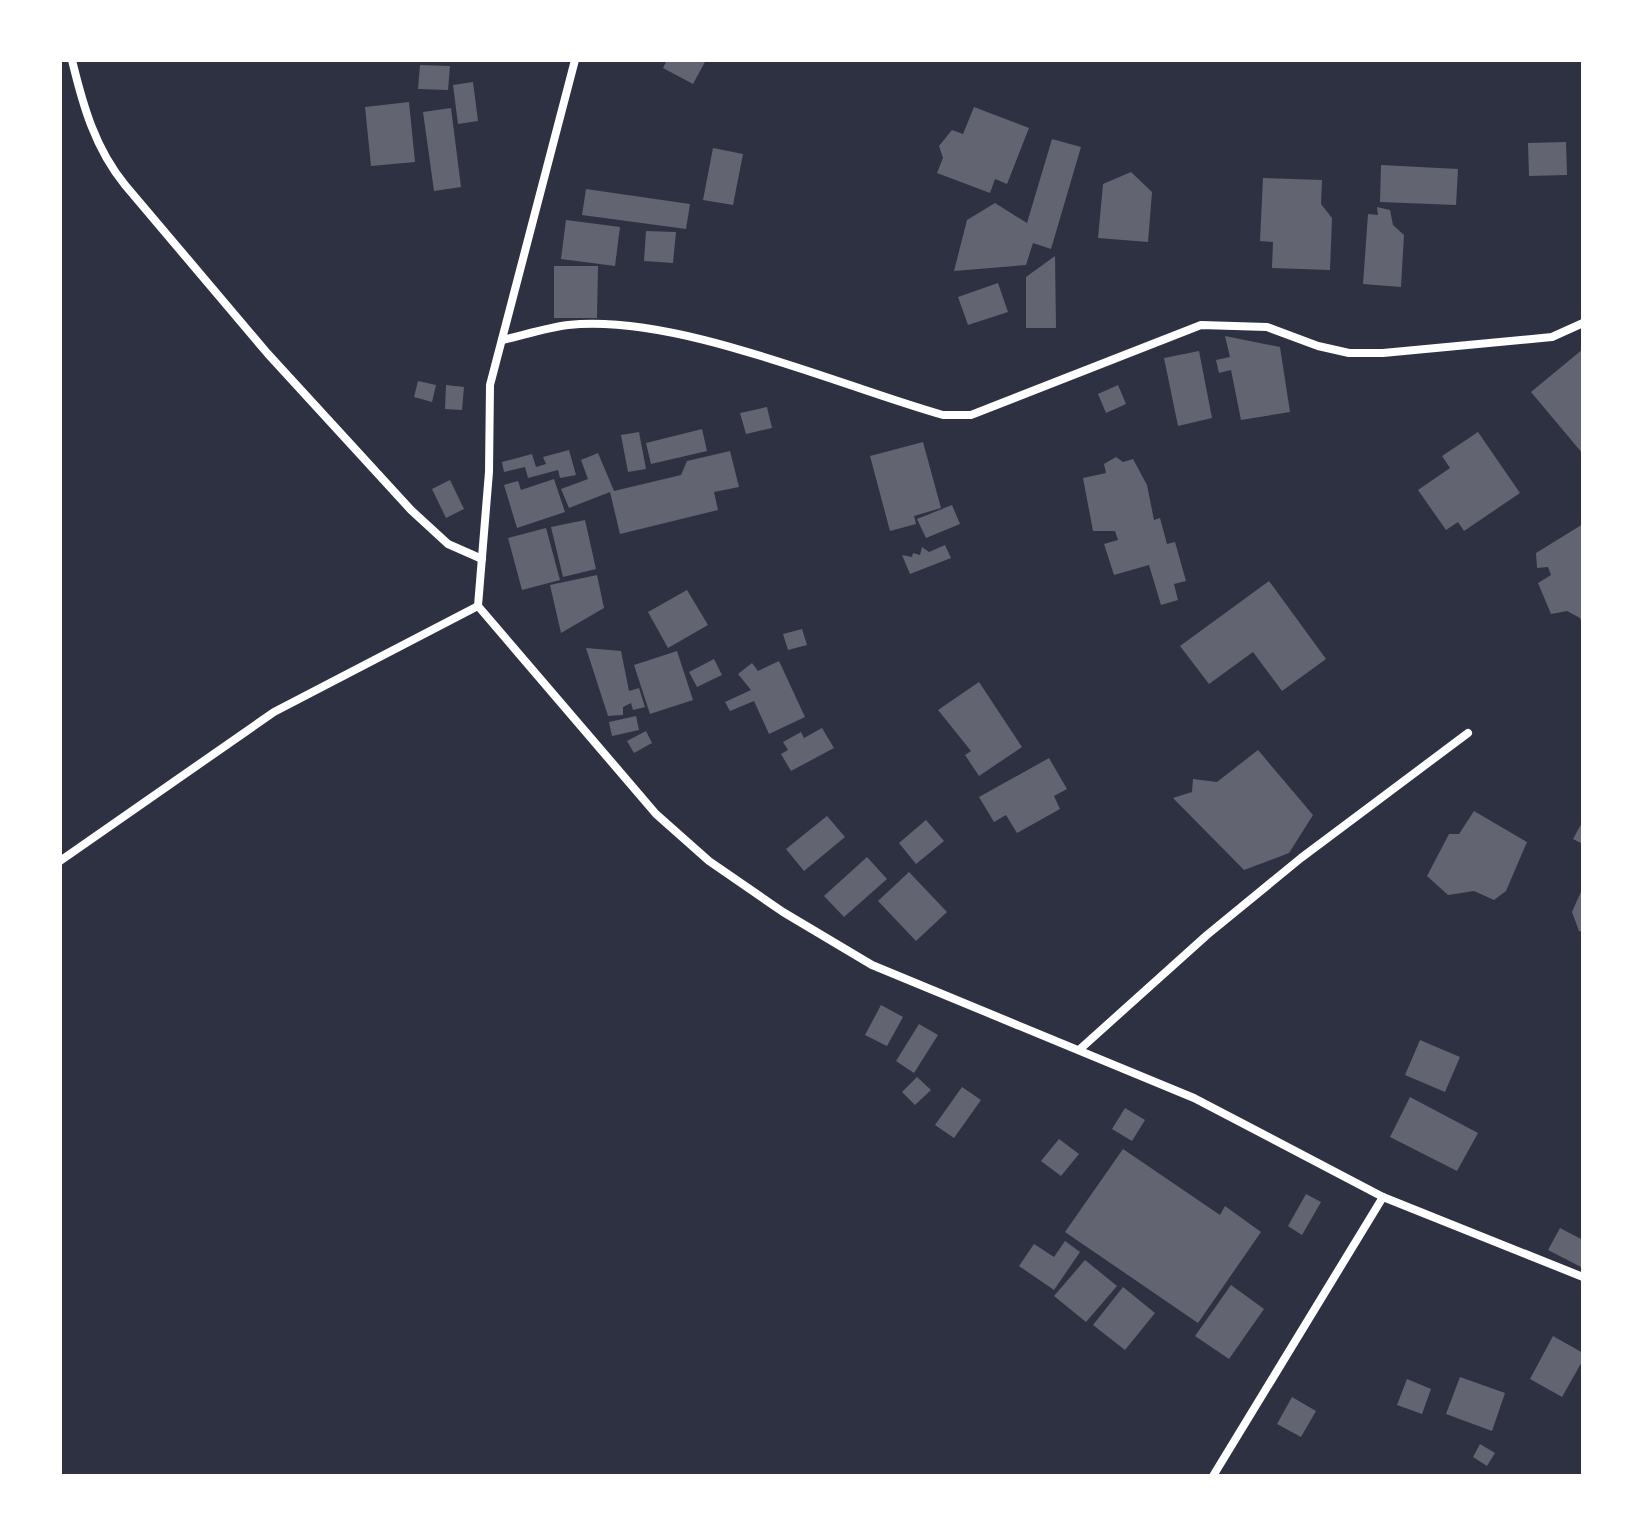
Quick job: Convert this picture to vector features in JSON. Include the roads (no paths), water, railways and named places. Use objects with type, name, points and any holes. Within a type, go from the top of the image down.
[{"type":"street","points":[[72,60],[96,140],[125,185],[268,354],[411,510],[448,544],[482,559]]},
{"type":"street","points":[[575,60],[490,385],[489,472],[478,606],[656,814],[709,861],[783,912],[872,965],[1194,1098],[1383,1197],[1583,1277]]},
{"type":"street","points":[[502,340],[568,325],[622,325],[716,344],[943,415],[971,415],[1201,325],[1267,327],[1333,349],[1383,353],[1552,337],[1583,323]]},
{"type":"street","points":[[60,861],[274,712],[478,606]]},
{"type":"street","points":[[1079,1050],[1207,935],[1301,858],[1468,733]]},
{"type":"street","points":[[1213,1476],[1383,1197]]}]
